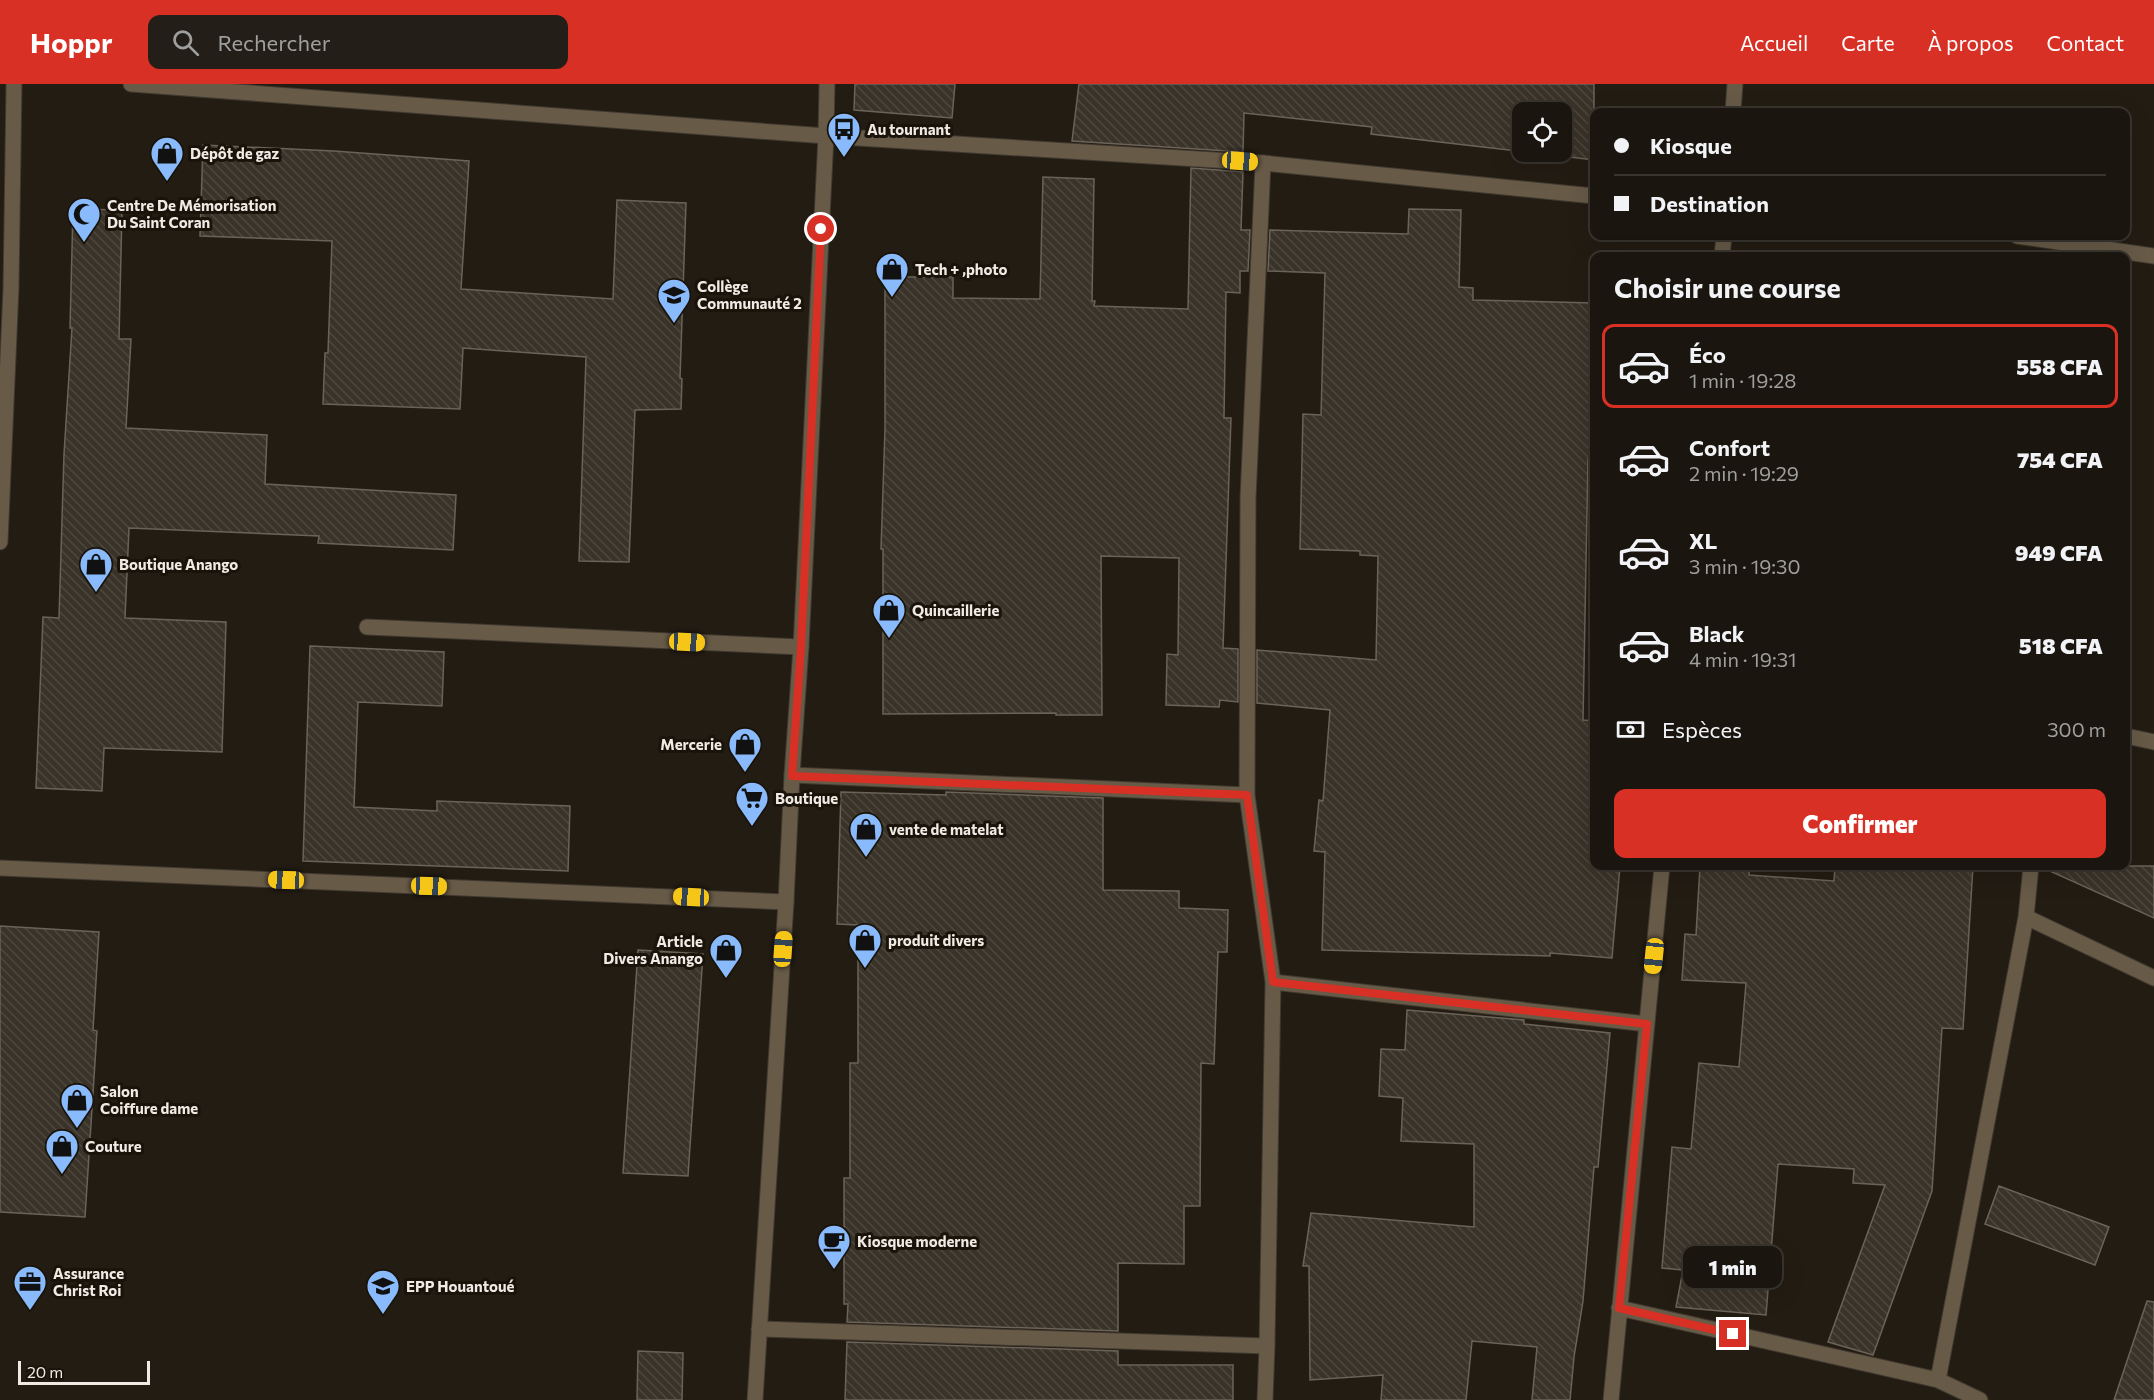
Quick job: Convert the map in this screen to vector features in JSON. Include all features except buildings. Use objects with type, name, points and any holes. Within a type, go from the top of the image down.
[{"type":"street","points":[[0,542],[11,288],[14,84]]},
{"type":"street","points":[[131,84],[826,136],[1263,163],[1590,196]]},
{"type":"street","points":[[755,1400],[801,647],[826,136],[826,84]]},
{"type":"street","points":[[1733,108],[1735,84]]},
{"type":"street","points":[[1263,163],[1248,498],[1247,795],[1273,982],[1267,1346],[1264,1400]]},
{"type":"street","points":[[2039,240],[2105,252]]},
{"type":"street","points":[[2130,254],[2154,256]]},
{"type":"street","points":[[366,627],[801,647]]},
{"type":"street","points":[[2130,737],[2154,742]]},
{"type":"street","points":[[792,776],[1247,795]]},
{"type":"street","points":[[0,868],[786,902]]},
{"type":"street","points":[[1611,1400],[1662,870]]},
{"type":"street","points":[[1938,1380],[2026,917],[2031,870]]},
{"type":"street","points":[[2026,917],[2154,978]]},
{"type":"street","points":[[1273,982],[1647,1024]]},
{"type":"street","points":[[1619,1308],[1938,1380],[1980,1400]]},
{"type":"street","points":[[759,1329],[1267,1346]]},
{"type":"place","name":"Au tournant","points":[[844,158]]},
{"type":"place","name":"Dépôt de gaz","points":[[167,182]]},
{"type":"place","name":"Centre De Mémorisation Du Saint Coran","points":[[84,243]]},
{"type":"place","name":"Tech + ,photo","points":[[892,298]]},
{"type":"place","name":"Collège Communauté 2","points":[[674,324]]},
{"type":"place","name":"Boutique Anango","points":[[96,593]]},
{"type":"place","name":"Quincaillerie","points":[[889,639]]},
{"type":"place","name":"Mercerie","points":[[745,773]]},
{"type":"place","name":"Boutique","points":[[752,827]]},
{"type":"place","name":"vente de matelat","points":[[866,858]]},
{"type":"place","name":"produit divers","points":[[865,969]]},
{"type":"place","name":"Article Divers Anango","points":[[726,979]]},
{"type":"place","name":"Salon Coiffure dame","points":[[77,1129]]},
{"type":"place","name":"Couture","points":[[62,1175]]},
{"type":"place","name":"Kiosque moderne","points":[[834,1270]]},
{"type":"place","name":"Assurance Christ Roi","points":[[30,1311]]},
{"type":"place","name":"EPP Houantoué","points":[[383,1315]]},
{"type":"route","points":[[821,229],[801,647],[792,776],[1247,795],[1273,982],[1647,1024],[1619,1308],[1733,1334]]}]
